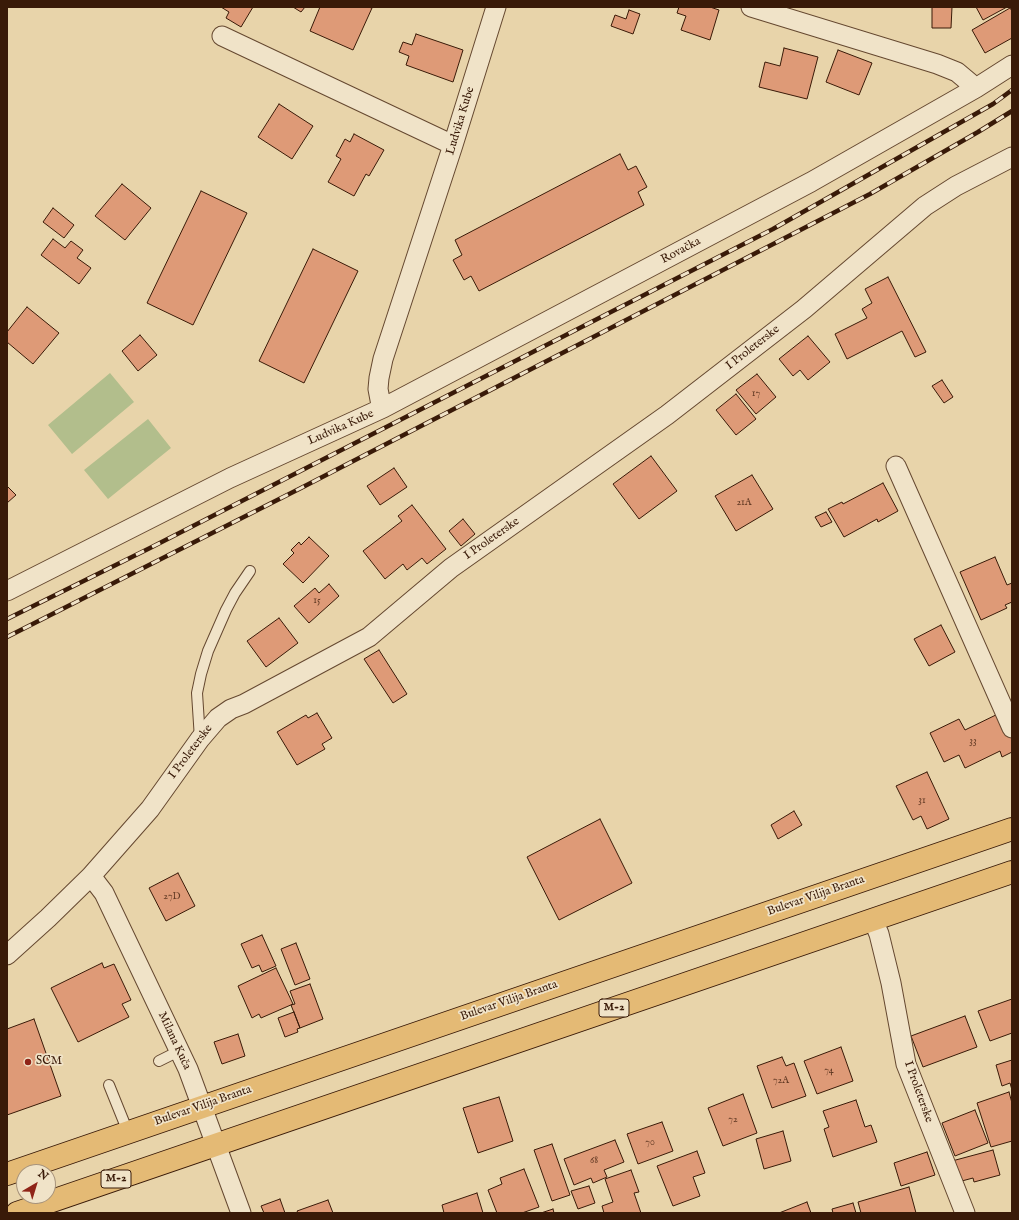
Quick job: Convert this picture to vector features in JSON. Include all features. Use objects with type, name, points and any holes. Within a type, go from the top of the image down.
[{"type":"main road","name":"Bulevar Vilija Branta","points":[[7,1174],[1012,829]]},
{"type":"main road","name":"M-2","points":[[17,1213],[1012,872]]},
{"type":"street","name":"Ludvika Kube","points":[[7,590],[230,478],[383,408],[378,389],[378,378],[383,359],[454,145],[496,7]]},
{"type":"street","points":[[751,7],[937,64],[957,72],[976,88]]},
{"type":"street","points":[[222,36],[454,145]]},
{"type":"street","name":"Rovačka","points":[[383,408],[811,182],[976,88],[1012,65]]},
{"type":"street","name":"I Proleterske","points":[[7,955],[91,876],[150,809],[212,724],[226,712],[244,704],[369,637],[451,568],[686,401],[804,309],[925,206],[956,186],[1012,157]]},
{"type":"street","points":[[896,466],[1012,728]]},
{"type":"street","name":"Milana Kuča","points":[[91,876],[104,893],[188,1069],[241,1213]]},
{"type":"street","name":"I Proleterske","points":[[873,920],[879,934],[891,983],[906,1064],[965,1213]]},
{"type":"lane","points":[[200,739],[197,693],[201,674],[208,651],[226,610],[235,593],[250,571]]},
{"type":"lane","points":[[159,1061],[179,1051]]},
{"type":"lane","points":[[110,1085],[128,1132]]},
{"type":"green space","points":[[110,373],[134,402],[72,454],[48,425]]},
{"type":"green space","points":[[148,419],[171,448],[108,499],[84,470]]},
{"type":"building","points":[[221,7],[253,7],[241,27],[226,18],[229,12]]},
{"type":"building","points":[[293,7],[305,7],[301,12]]},
{"type":"building","points":[[320,7],[372,8],[353,50],[310,31]]},
{"type":"building","points":[[679,7],[710,7],[719,10],[710,40],[681,30],[686,16],[677,13]]},
{"type":"building","points":[[932,7],[952,7],[951,28],[932,28]]},
{"type":"building","points":[[976,7],[1007,7],[983,20]]},
{"type":"building","points":[[1010,8],[1012,11],[1012,38],[985,53],[972,30]]},
{"type":"building","points":[[629,10],[640,14],[633,34],[611,26],[615,15],[626,19]]},
{"type":"building","points":[[416,34],[463,50],[453,82],[406,65],[409,56],[399,52],[403,42],[412,45]]},
{"type":"building","points":[[784,48],[818,57],[807,99],[759,87],[765,62],[780,66]]},
{"type":"building","points":[[838,50],[872,63],[859,95],[826,82]]},
{"type":"building","points":[[279,104],[313,126],[292,159],[258,137]]},
{"type":"building","points":[[354,134],[384,150],[369,176],[366,174],[354,196],[328,182],[341,159],[336,156],[345,139],[350,142]]},
{"type":"building","points":[[620,154],[628,170],[636,166],[647,187],[638,192],[644,205],[479,291],[471,276],[464,280],[453,260],[462,255],[455,240]]},
{"type":"building","points":[[122,184],[151,208],[125,240],[95,216]]},
{"type":"building","points":[[201,191],[247,213],[193,325],[147,303]]},
{"type":"building","points":[[53,208],[74,225],[64,238],[43,222]]},
{"type":"building","points":[[53,239],[65,248],[71,241],[83,250],[77,258],[91,268],[79,284],[41,255]]},
{"type":"building","points":[[313,249],[358,271],[304,383],[259,361]]},
{"type":"building","points":[[888,277],[926,352],[915,357],[902,331],[847,359],[835,334],[867,318],[862,309],[872,303],[865,289]]},
{"type":"building","points":[[27,307],[59,333],[33,364],[7,342],[7,332]]},
{"type":"building","points":[[140,335],[157,355],[138,371],[122,351]]},
{"type":"building","points":[[808,336],[830,362],[808,380],[800,370],[793,376],[779,359]]},
{"type":"building","points":[[757,374],[776,397],[756,414],[736,390]]},
{"type":"building","points":[[942,380],[953,397],[944,403],[932,386]]},
{"type":"building","points":[[736,394],[756,419],[736,435],[716,410]]},
{"type":"building","points":[[651,456],[677,491],[639,519],[613,484]]},
{"type":"building","points":[[394,468],[407,487],[380,505],[367,486]]},
{"type":"building","points":[[752,475],[773,509],[736,531],[715,496]]},
{"type":"building","points":[[883,483],[898,511],[878,522],[877,519],[844,537],[828,509],[842,502],[843,504]]},
{"type":"building","points":[[7,486],[16,495],[7,503]]},
{"type":"building","points":[[412,505],[446,549],[427,564],[422,558],[407,570],[403,564],[385,579],[363,551],[402,521],[398,516]]},
{"type":"building","points":[[826,512],[832,522],[821,527],[815,517]]},
{"type":"building","points":[[463,519],[475,534],[461,546],[449,531]]},
{"type":"building","points":[[309,537],[329,556],[303,583],[283,564],[294,553],[291,550],[299,542],[301,545]]},
{"type":"building","points":[[995,557],[1007,585],[1012,583],[1012,602],[1005,605],[1007,608],[981,620],[960,572]]},
{"type":"building","points":[[329,584],[339,596],[309,623],[294,606],[315,588],[319,593]]},
{"type":"building","points":[[279,618],[298,643],[266,667],[247,641]]},
{"type":"building","points":[[941,625],[955,652],[929,666],[914,639]]},
{"type":"building","points":[[379,650],[407,694],[393,703],[364,659]]},
{"type":"building","points":[[1002,712],[1012,733],[1012,752],[1002,757],[1000,751],[965,768],[959,755],[944,762],[930,733],[959,719],[965,730]]},
{"type":"building","points":[[317,713],[332,738],[322,744],[325,749],[297,765],[277,732],[306,715],[308,718]]},
{"type":"building","points":[[927,772],[949,819],[927,829],[921,816],[913,820],[896,786]]},
{"type":"building","points":[[794,811],[802,825],[778,839],[771,825]]},
{"type":"building","points":[[600,819],[632,883],[559,920],[527,857]]},
{"type":"building","points":[[178,873],[195,906],[166,921],[149,888]]},
{"type":"building","points":[[262,935],[276,966],[262,972],[259,965],[252,968],[241,944]]},
{"type":"building","points":[[296,943],[310,979],[295,985],[281,949]]},
{"type":"building","points":[[102,963],[104,968],[114,964],[131,1000],[122,1004],[129,1017],[78,1042],[51,988]]},
{"type":"building","points":[[276,968],[293,1004],[261,1018],[259,1014],[252,1018],[238,986]]},
{"type":"building","points":[[310,984],[323,1019],[300,1028],[291,1005],[295,1004],[290,991]]},
{"type":"building","points":[[1012,999],[1012,1033],[990,1041],[978,1011]]},
{"type":"building","points":[[294,1012],[300,1028],[297,1029],[298,1032],[285,1037],[278,1018]]},
{"type":"building","points":[[965,1016],[977,1047],[923,1067],[911,1036]]},
{"type":"building","name":"SCM","points":[[34,1019],[61,1096],[7,1115],[7,1029]]},
{"type":"building","points":[[238,1034],[245,1056],[222,1064],[214,1042]]},
{"type":"building","points":[[841,1047],[853,1081],[817,1094],[804,1061]]},
{"type":"building","points":[[782,1057],[786,1066],[794,1063],[806,1096],[772,1108],[757,1066]]},
{"type":"building","points":[[1012,1060],[1012,1090],[1010,1083],[1002,1086],[996,1065]]},
{"type":"building","points":[[1009,1092],[1012,1103],[1012,1141],[991,1147],[977,1103]]},
{"type":"building","points":[[743,1094],[757,1133],[723,1146],[708,1108]]},
{"type":"building","points":[[499,1097],[513,1141],[478,1153],[463,1108]]},
{"type":"building","points":[[856,1100],[865,1127],[871,1125],[877,1142],[833,1157],[824,1129],[829,1127],[823,1111]]},
{"type":"building","points":[[975,1110],[988,1143],[955,1156],[942,1123]]},
{"type":"building","points":[[662,1122],[673,1151],[638,1164],[627,1134]]},
{"type":"building","points":[[783,1131],[791,1161],[764,1169],[756,1139]]},
{"type":"building","points":[[615,1140],[624,1162],[604,1170],[607,1177],[593,1183],[591,1178],[574,1185],[564,1159]]},
{"type":"building","points":[[552,1144],[570,1195],[552,1201],[534,1150]]},
{"type":"building","points":[[993,1150],[1000,1175],[974,1182],[973,1178],[958,1182],[952,1161]]},
{"type":"building","points":[[697,1151],[705,1173],[693,1177],[700,1196],[673,1206],[657,1166]]},
{"type":"building","points":[[927,1152],[935,1175],[901,1186],[894,1163]]},
{"type":"building","points":[[524,1169],[539,1207],[522,1213],[497,1213],[488,1190],[502,1184],[500,1178]]},
{"type":"building","points":[[631,1170],[639,1192],[634,1193],[641,1213],[604,1213],[602,1206],[613,1202],[605,1179]]},
{"type":"building","points":[[589,1186],[595,1203],[578,1209],[571,1191]]},
{"type":"building","points":[[909,1187],[916,1213],[861,1213],[858,1202]]},
{"type":"building","points":[[477,1193],[483,1213],[444,1213],[442,1205]]},
{"type":"building","points":[[280,1199],[285,1213],[264,1213],[261,1206]]},
{"type":"building","points":[[328,1200],[333,1213],[298,1213],[297,1211]]},
{"type":"building","points":[[807,1202],[811,1213],[779,1213]]},
{"type":"building","points":[[853,1203],[856,1213],[833,1213],[832,1209]]},
{"type":"building","points":[[553,1209],[554,1213],[541,1213]]},
{"type":"railway","points":[[7,619],[150,548],[773,229],[993,104],[1012,90]]},
{"type":"railway","points":[[7,637],[301,488],[870,194],[1012,111]]},
{"type":"place","name":"SCM","points":[[28,1062]]}]
